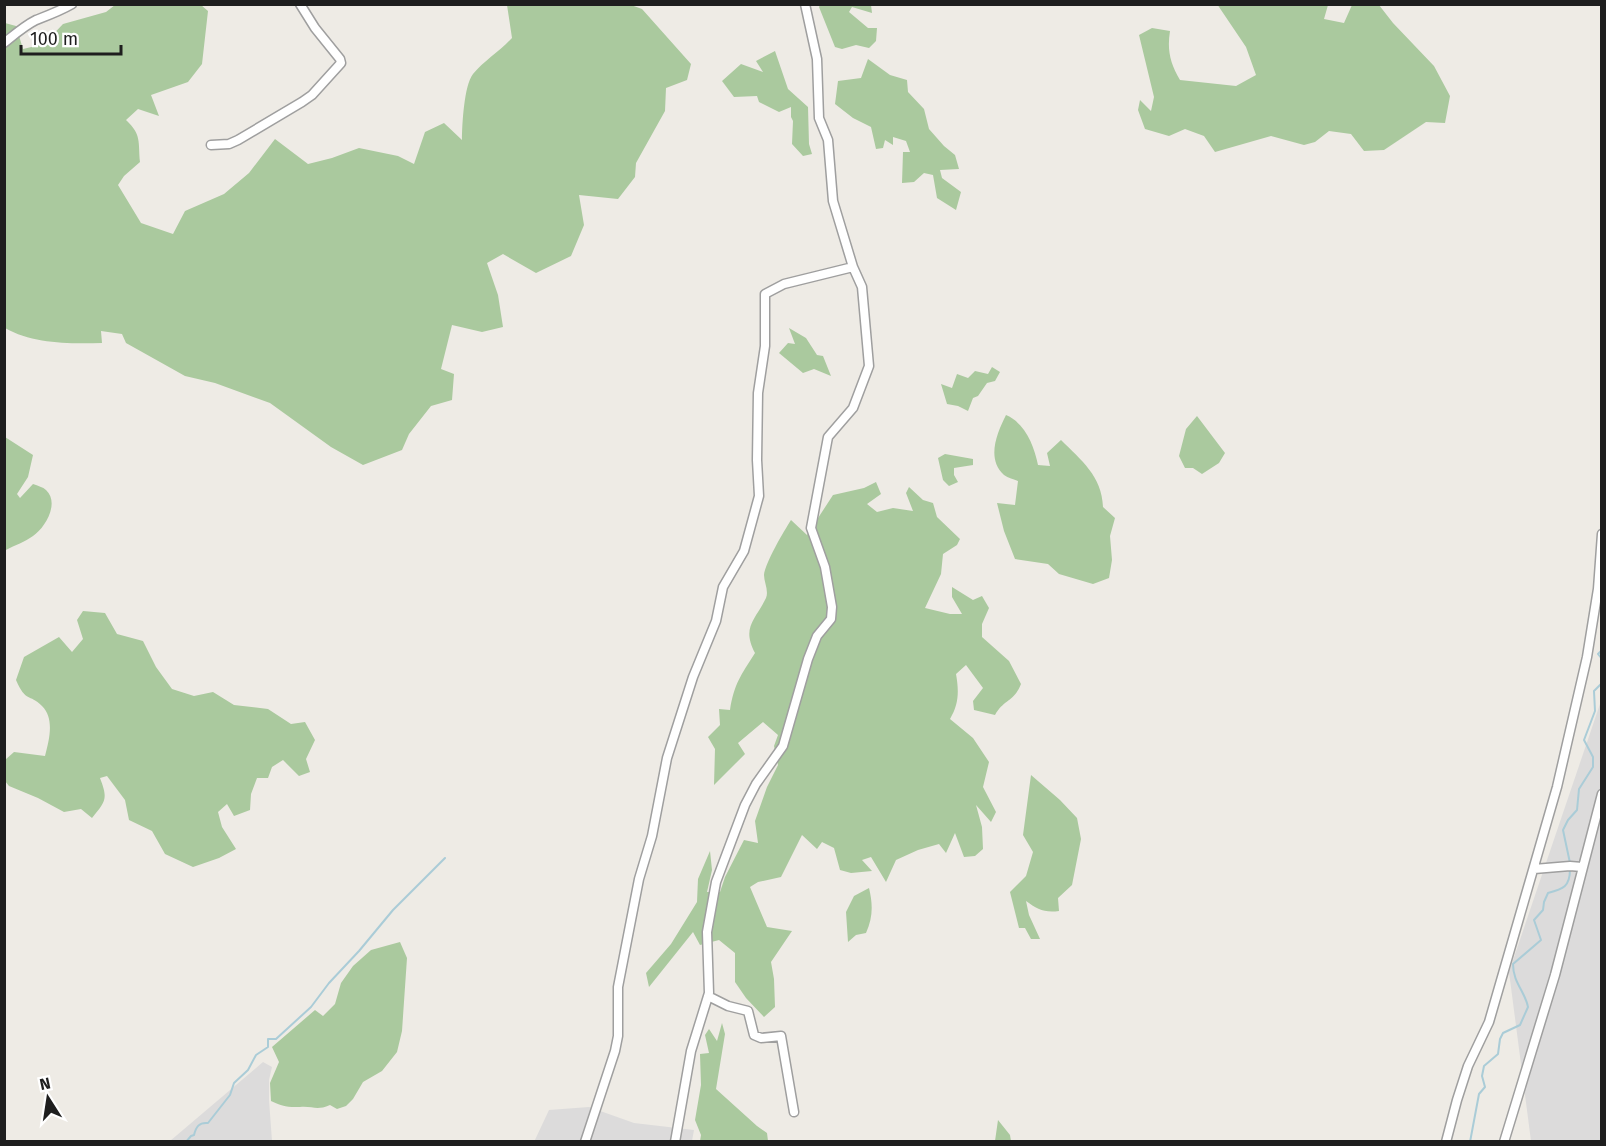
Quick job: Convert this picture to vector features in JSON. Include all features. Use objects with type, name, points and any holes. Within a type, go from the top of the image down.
[{"type":"street","points":[[4,43],[37,20],[52,16],[72,4]]},
{"type":"street","points":[[211,145],[229,144],[238,140],[302,102],[312,95],[341,63],[300,4]]},
{"type":"street","points":[[675,1142],[691,1052],[708,996],[710,977],[707,932],[716,882],[745,805],[756,784],[783,746],[808,659],[817,636],[831,619],[832,607],[825,567],[811,528],[828,437],[853,408],[866,377],[868,366],[862,287],[853,267],[833,201],[828,140],[819,118],[817,59],[805,4]]},
{"type":"street","points":[[585,1142],[603,1081],[615,1051],[619,1021],[618,987],[639,879],[652,836],[667,758],[693,677],[716,621],[723,587],[744,551],[759,496],[757,414],[765,346],[765,294],[784,284],[853,267]]},
{"type":"street","points":[[1446,1142],[1456,1100],[1468,1066],[1490,1022],[1557,787],[1587,657],[1598,589],[1602,534]]},
{"type":"street","points":[[1504,1142],[1555,975],[1602,794]]},
{"type":"street","points":[[1534,869],[1582,867]]},
{"type":"street","points":[[708,996],[728,1006],[748,1011],[754,1035],[761,1038],[781,1036],[795,1112]]},
{"type":"shaded area","points":[[1601,701],[1601,1141],[1531,1141],[1509,972]]},
{"type":"shaded area","points":[[263,1062],[272,1067],[269,1080],[269,1100],[272,1141],[170,1141]]},
{"type":"shaded area","points":[[589,1107],[634,1123],[694,1130],[692,1141],[534,1142],[549,1110]]},
{"type":"green space","points":[[1217,4],[1328,5],[1324,19],[1344,23],[1352,5],[1379,5],[1434,66],[1450,96],[1445,123],[1426,122],[1384,150],[1364,151],[1351,134],[1329,131],[1315,142],[1304,145],[1271,136],[1215,152],[1204,136],[1185,129],[1169,136],[1145,129],[1138,110],[1140,100],[1151,111],[1154,97],[1139,35],[1152,28],[1170,31],[1170,56],[1180,80],[1236,86],[1256,75],[1246,47]]},
{"type":"green space","points":[[115,5],[201,5],[208,11],[202,64],[188,82],[151,95],[159,116],[138,109],[126,120],[137,135],[140,162],[124,176],[118,185],[141,223],[173,234],[185,211],[224,194],[249,173],[275,139],[308,164],[359,148],[398,156],[414,164],[425,132],[444,123],[462,140],[464,106],[470,79],[477,69],[512,38],[507,5],[631,5],[642,9],[691,64],[687,80],[666,88],[665,111],[636,163],[635,177],[618,199],[579,195],[584,225],[571,256],[536,273],[503,254],[487,263],[498,295],[503,327],[482,332],[452,325],[441,369],[454,374],[452,400],[431,406],[409,434],[402,450],[363,465],[331,447],[270,403],[215,383],[185,376],[126,343],[122,334],[101,331],[102,343],[65,343],[27,337],[5,328],[5,23],[16,26],[23,49],[44,44],[63,24],[106,12]]},
{"type":"green space","points":[[820,5],[871,5],[872,13],[852,7],[849,12],[868,28],[877,28],[876,41],[869,48],[856,45],[842,49],[835,47]]},
{"type":"green space","points":[[775,51],[788,89],[808,107],[809,144],[812,154],[803,156],[792,144],[791,107],[779,112],[759,102],[757,96],[734,97],[722,81],[741,64],[763,72],[756,61]]},
{"type":"green space","points":[[868,59],[890,75],[907,80],[908,92],[924,109],[929,129],[955,155],[959,169],[940,170],[942,178],[961,192],[956,210],[937,198],[933,175],[924,173],[914,182],[902,183],[903,152],[910,152],[906,141],[893,137],[893,145],[885,140],[883,148],[876,149],[871,127],[853,118],[835,104],[838,81],[861,78]]},
{"type":"green space","points":[[789,328],[806,338],[817,355],[823,356],[831,376],[814,369],[803,373],[779,353],[788,343],[795,344]]},
{"type":"green space","points":[[992,367],[1000,372],[995,381],[987,383],[978,396],[973,398],[968,411],[947,404],[941,384],[952,388],[957,374],[968,378],[975,371],[988,374]]},
{"type":"green space","points":[[1006,415],[1018,423],[1028,436],[1038,465],[1050,466],[1047,453],[1061,440],[1095,477],[1102,496],[1103,507],[1115,518],[1110,536],[1112,560],[1109,578],[1093,584],[1059,574],[1048,564],[1015,559],[1004,531],[997,503],[1015,505],[1018,481],[1004,475],[995,461],[995,446]]},
{"type":"green space","points":[[1197,416],[1225,453],[1219,463],[1202,474],[1193,468],[1185,468],[1179,456],[1186,429]]},
{"type":"green space","points":[[5,437],[33,455],[28,477],[17,494],[20,498],[33,484],[46,490],[52,502],[49,515],[38,532],[27,540],[4,550]]},
{"type":"green space","points":[[945,454],[973,459],[973,465],[954,468],[954,475],[958,482],[949,486],[943,480],[938,458]]},
{"type":"green space","points":[[876,482],[881,494],[867,504],[877,512],[893,508],[913,511],[906,493],[909,487],[923,500],[933,503],[937,517],[960,539],[957,545],[943,554],[941,574],[925,608],[950,614],[962,614],[952,597],[952,587],[973,600],[982,596],[989,608],[982,624],[982,637],[1009,661],[1021,684],[1015,694],[995,715],[974,710],[973,701],[983,688],[966,665],[956,674],[958,697],[950,719],[973,738],[989,762],[983,787],[996,812],[991,822],[976,805],[982,827],[983,849],[975,856],[964,857],[955,833],[946,853],[939,844],[896,860],[886,882],[871,857],[862,860],[872,871],[851,873],[840,870],[834,848],[822,842],[817,849],[802,835],[781,877],[758,882],[750,887],[767,927],[792,931],[771,962],[775,1007],[764,1017],[735,982],[735,953],[719,940],[700,945],[693,932],[649,987],[646,973],[671,944],[697,902],[698,879],[710,851],[712,870],[707,892],[720,892],[744,840],[758,843],[755,821],[767,787],[778,765],[774,746],[778,735],[763,722],[738,743],[745,754],[714,785],[715,749],[708,737],[720,725],[719,709],[730,710],[739,680],[755,653],[749,636],[751,624],[767,595],[764,575],[775,547],[791,520],[807,535],[833,495],[864,488]]},
{"type":"green space","points":[[83,611],[105,613],[117,634],[143,641],[156,667],[172,689],[194,696],[213,692],[234,705],[268,709],[291,724],[305,722],[315,740],[306,759],[310,772],[299,776],[283,760],[272,767],[268,778],[257,778],[251,794],[250,810],[234,816],[227,804],[218,812],[222,827],[236,849],[193,867],[165,854],[152,831],[129,820],[125,800],[107,776],[100,778],[105,795],[104,800],[92,818],[81,809],[64,812],[9,786],[5,781],[5,760],[14,752],[45,756],[49,737],[50,723],[46,711],[38,702],[25,695],[16,680],[24,657],[59,637],[72,652],[83,639],[77,620]]},
{"type":"green space","points":[[1031,775],[1077,818],[1081,839],[1072,885],[1058,898],[1059,911],[1041,910],[1026,901],[1029,915],[1040,939],[1031,939],[1025,928],[1019,928],[1010,892],[1026,876],[1033,852],[1023,835]]},
{"type":"green space","points":[[869,888],[872,911],[866,933],[856,935],[848,942],[846,912],[854,896]]},
{"type":"green space","points":[[400,942],[407,958],[402,1031],[397,1052],[382,1071],[363,1082],[353,1099],[346,1106],[337,1109],[330,1105],[318,1108],[289,1107],[271,1101],[270,1083],[279,1062],[272,1047],[315,1010],[323,1016],[335,1004],[341,983],[353,966],[371,950]]},
{"type":"green space","points":[[722,1023],[725,1034],[716,1089],[767,1133],[768,1141],[700,1141],[701,1135],[695,1120],[701,1085],[700,1054],[709,1053],[705,1035],[709,1029],[717,1041]]},
{"type":"green space","points":[[998,1120],[1010,1135],[1011,1141],[995,1141]]},
{"type":"waterway","points":[[1602,650],[1598,654],[1602,659]]},
{"type":"waterway","points":[[1570,863],[1563,830],[1577,810],[1579,789],[1593,767],[1593,757],[1584,740],[1595,711],[1594,691],[1602,683]]},
{"type":"waterway","points":[[186,1142],[194,1135],[198,1126],[208,1123],[230,1095],[234,1083],[248,1070],[256,1055],[268,1047],[268,1039],[276,1039],[311,1007],[393,910],[445,858]]},
{"type":"waterway","points":[[1470,1142],[1479,1094],[1485,1087],[1482,1076],[1484,1066],[1498,1054],[1503,1033],[1520,1025],[1528,1007],[1515,976],[1513,964],[1541,940],[1534,920],[1543,910],[1548,893],[1565,886],[1569,880],[1570,869]]}]
